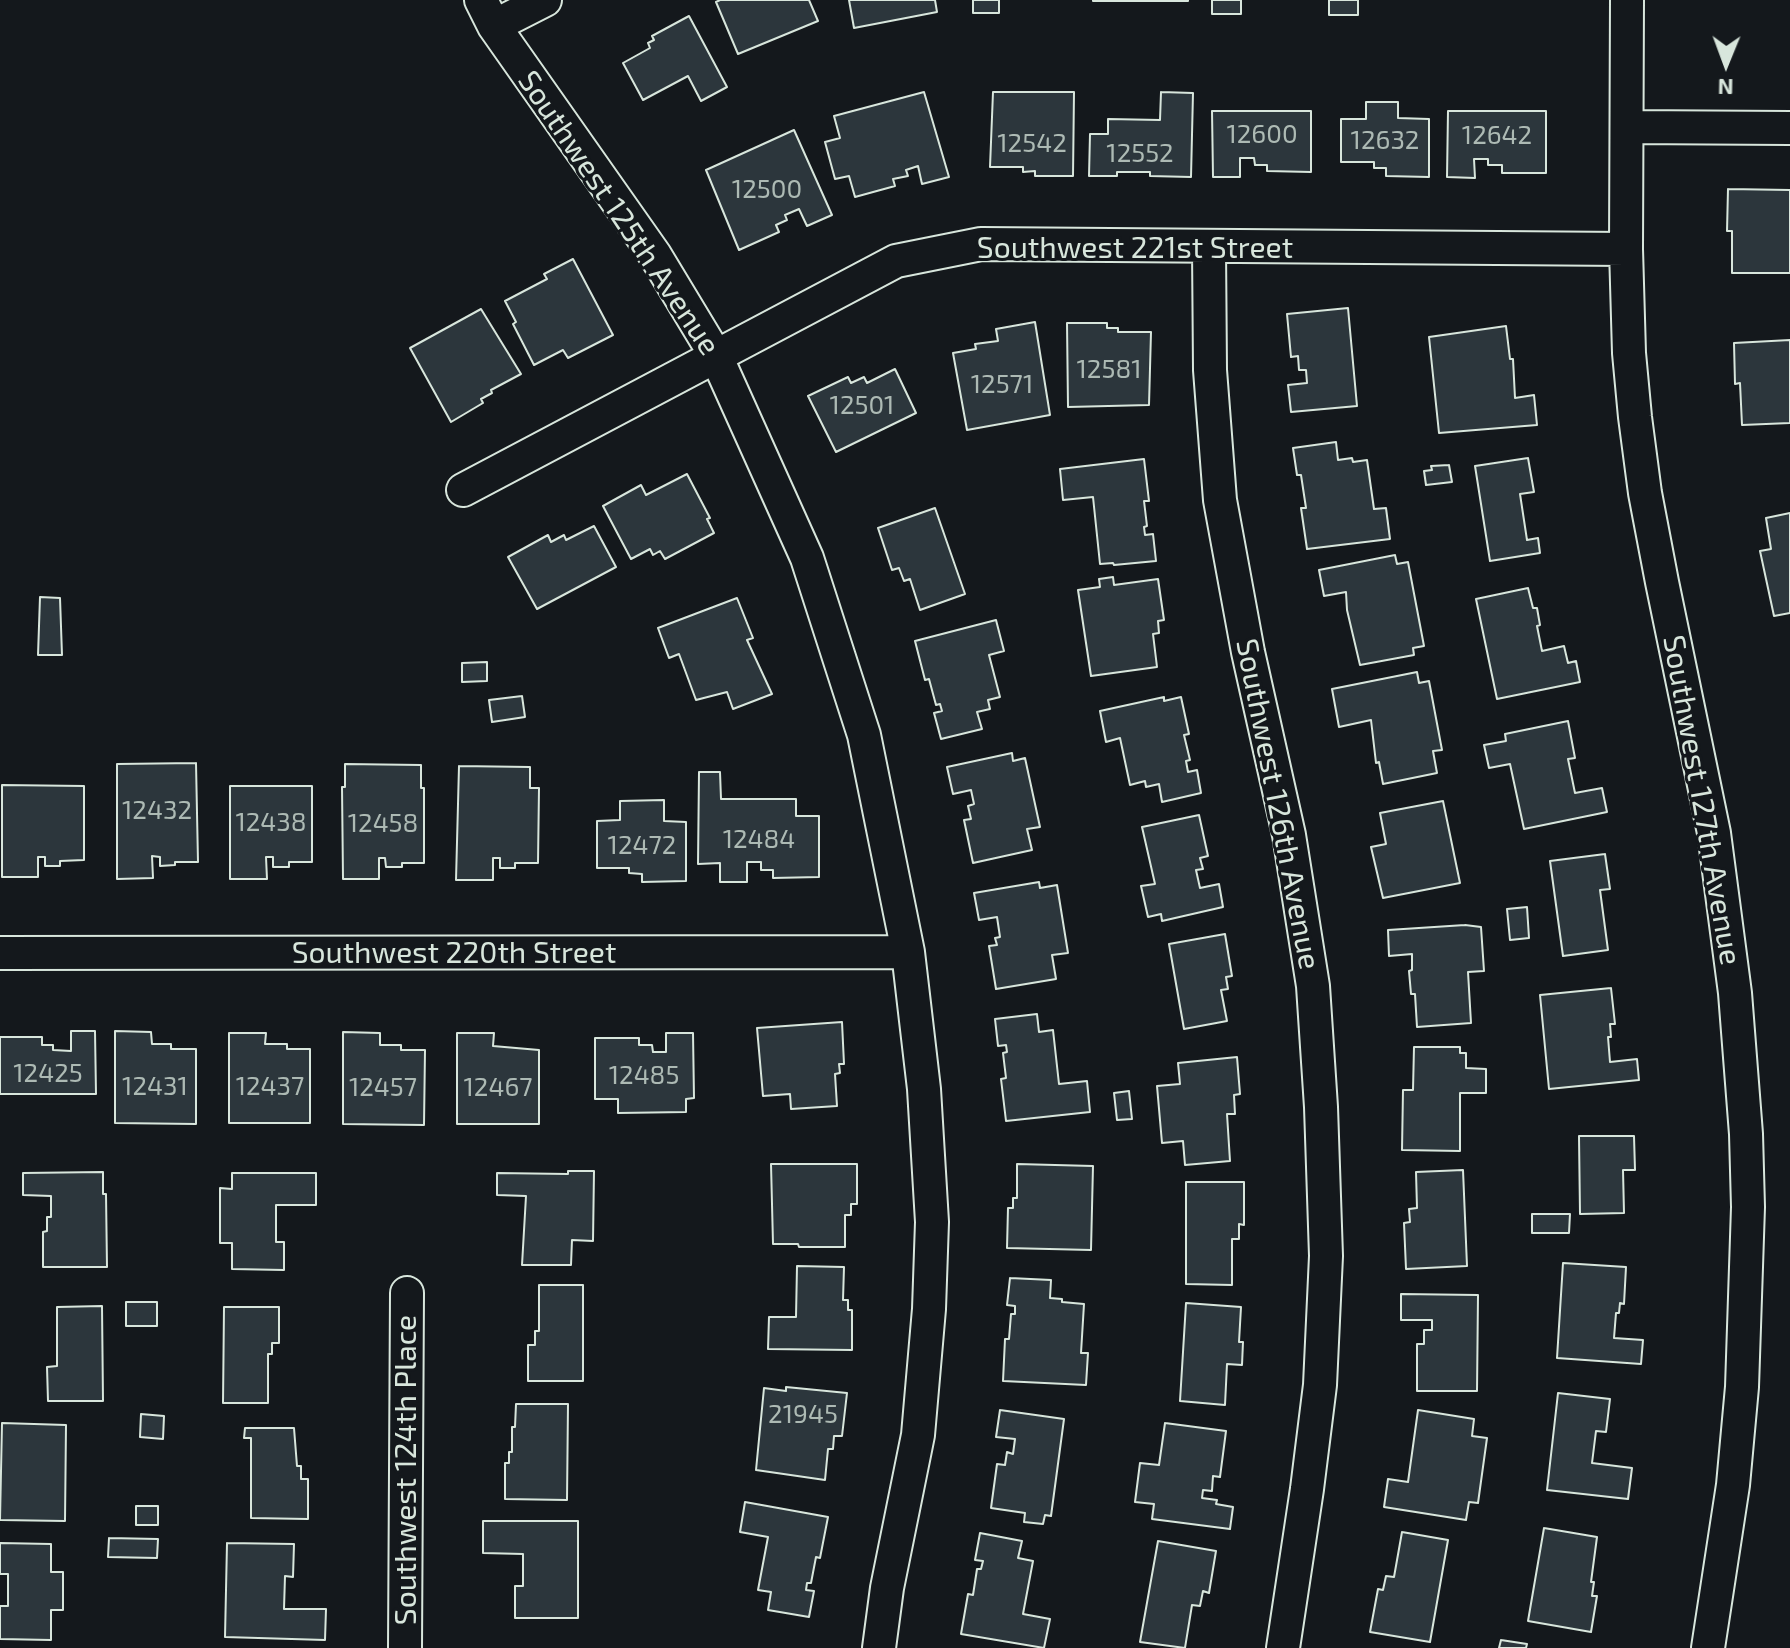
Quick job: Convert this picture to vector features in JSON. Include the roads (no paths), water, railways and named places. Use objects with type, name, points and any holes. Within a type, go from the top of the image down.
[{"type":"street","points":[[488,13],[545,0]]},
{"type":"street","name":"Southwest 127th Avenue","points":[[1627,0],[1626,249],[1629,353],[1645,493],[1714,833],[1735,993],[1746,1120],[1748,1207],[1742,1387],[1733,1485],[1708,1648]]},
{"type":"street","name":"Southwest 125th Avenue","points":[[488,13],[655,255],[716,356],[807,558],[864,735],[908,952],[924,1089],[932,1222],[929,1309],[918,1435],[887,1588],[879,1648]]},
{"type":"street","points":[[1627,127],[1790,128]]},
{"type":"street","name":"Southwest 221st Street","points":[[463,490],[896,261],[981,244],[1626,249]]},
{"type":"street","name":"Southwest 126th Avenue","points":[[1209,248],[1210,370],[1220,500],[1248,652],[1289,835],[1313,986],[1321,1107],[1326,1256],[1320,1385],[1283,1648]]},
{"type":"street","name":"Southwest 220th Street","points":[[0,953],[908,952]]},
{"type":"street","name":"Southwest 124th Place","points":[[405,1648],[407,1293]]}]
